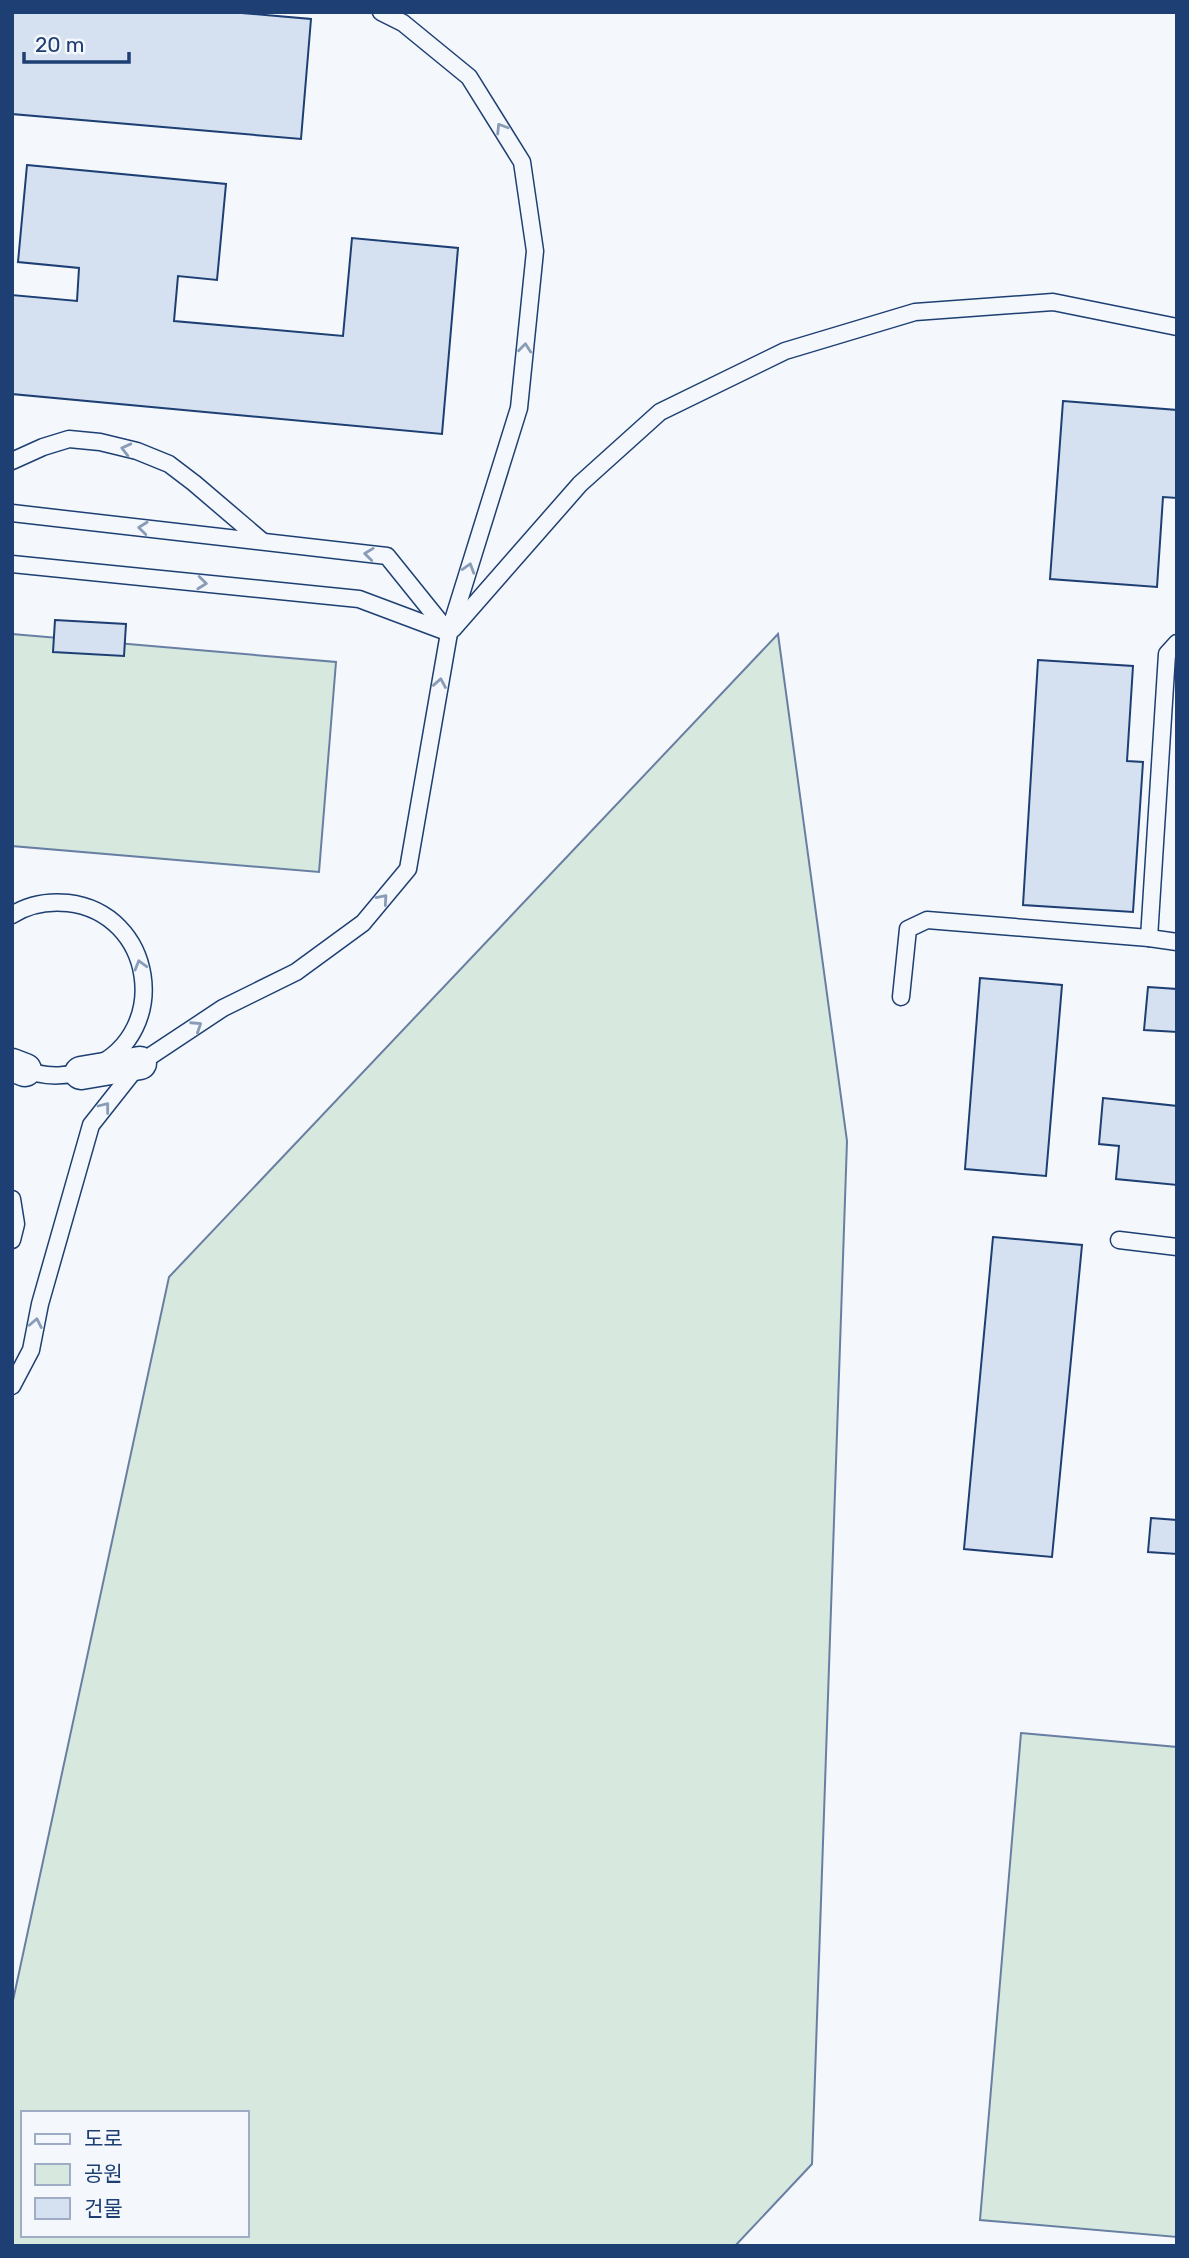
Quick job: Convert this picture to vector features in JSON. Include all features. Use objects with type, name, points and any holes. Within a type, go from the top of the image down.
[{"type":"street","points":[[81,1073],[139,1063]]},
{"type":"lane","points":[[12,1386],[31,1350],[40,1304],[91,1125],[139,1063],[223,1008],[296,972],[363,923],[408,869],[449,633],[519,408],[535,251],[522,162],[469,77],[403,23],[382,12]]},
{"type":"lane","points":[[449,633],[580,484],[660,412],[785,351],[915,312],[1053,302],[1177,327]]},
{"type":"lane","points":[[12,461],[69,439],[100,442],[137,451],[169,464],[262,541]]},
{"type":"lane","points":[[12,513],[387,556],[449,633]]},
{"type":"lane","points":[[12,564],[359,598],[449,633]]},
{"type":"lane","points":[[1149,938],[1167,654],[1177,643]]},
{"type":"lane","points":[[12,915],[23,908],[52,902],[81,905],[107,917],[127,937],[141,961],[145,989],[136,1026],[127,1042],[106,1062],[81,1073],[53,1076],[17,1066]]},
{"type":"lane","points":[[901,997],[908,929],[927,920],[1177,942]]},
{"type":"lane","points":[[12,1199],[16,1224],[12,1240]]},
{"type":"lane","points":[[1119,1240],[1177,1247]]},
{"type":"green space","points":[[12,634],[336,662],[319,872],[12,846]]},
{"type":"green space","points":[[778,634],[847,1141],[812,2164],[735,2246],[12,2246],[12,2005],[169,1277]]},
{"type":"green space","points":[[1021,1733],[1177,1747],[1177,2237],[980,2220]]},
{"type":"building","points":[[12,12],[230,12],[311,19],[301,139],[12,114]]},
{"type":"building","points":[[27,165],[226,184],[217,280],[178,276],[174,321],[343,336],[352,238],[458,248],[442,434],[12,394],[12,295],[77,301],[79,268],[18,262]]},
{"type":"building","points":[[1063,401],[1177,410],[1177,498],[1163,497],[1157,587],[1050,579]]},
{"type":"building","points":[[55,620],[126,624],[124,656],[53,652]]},
{"type":"building","points":[[1038,660],[1133,666],[1127,761],[1143,762],[1133,912],[1023,905]]},
{"type":"building","points":[[980,978],[1062,985],[1046,1176],[965,1169]]},
{"type":"building","points":[[1148,987],[1177,989],[1177,1032],[1144,1030]]},
{"type":"building","points":[[1103,1098],[1177,1106],[1177,1185],[1116,1179],[1119,1146],[1099,1144]]},
{"type":"building","points":[[993,1237],[1082,1245],[1052,1557],[964,1549]]},
{"type":"building","points":[[1151,1518],[1177,1520],[1177,1554],[1148,1552]]}]
